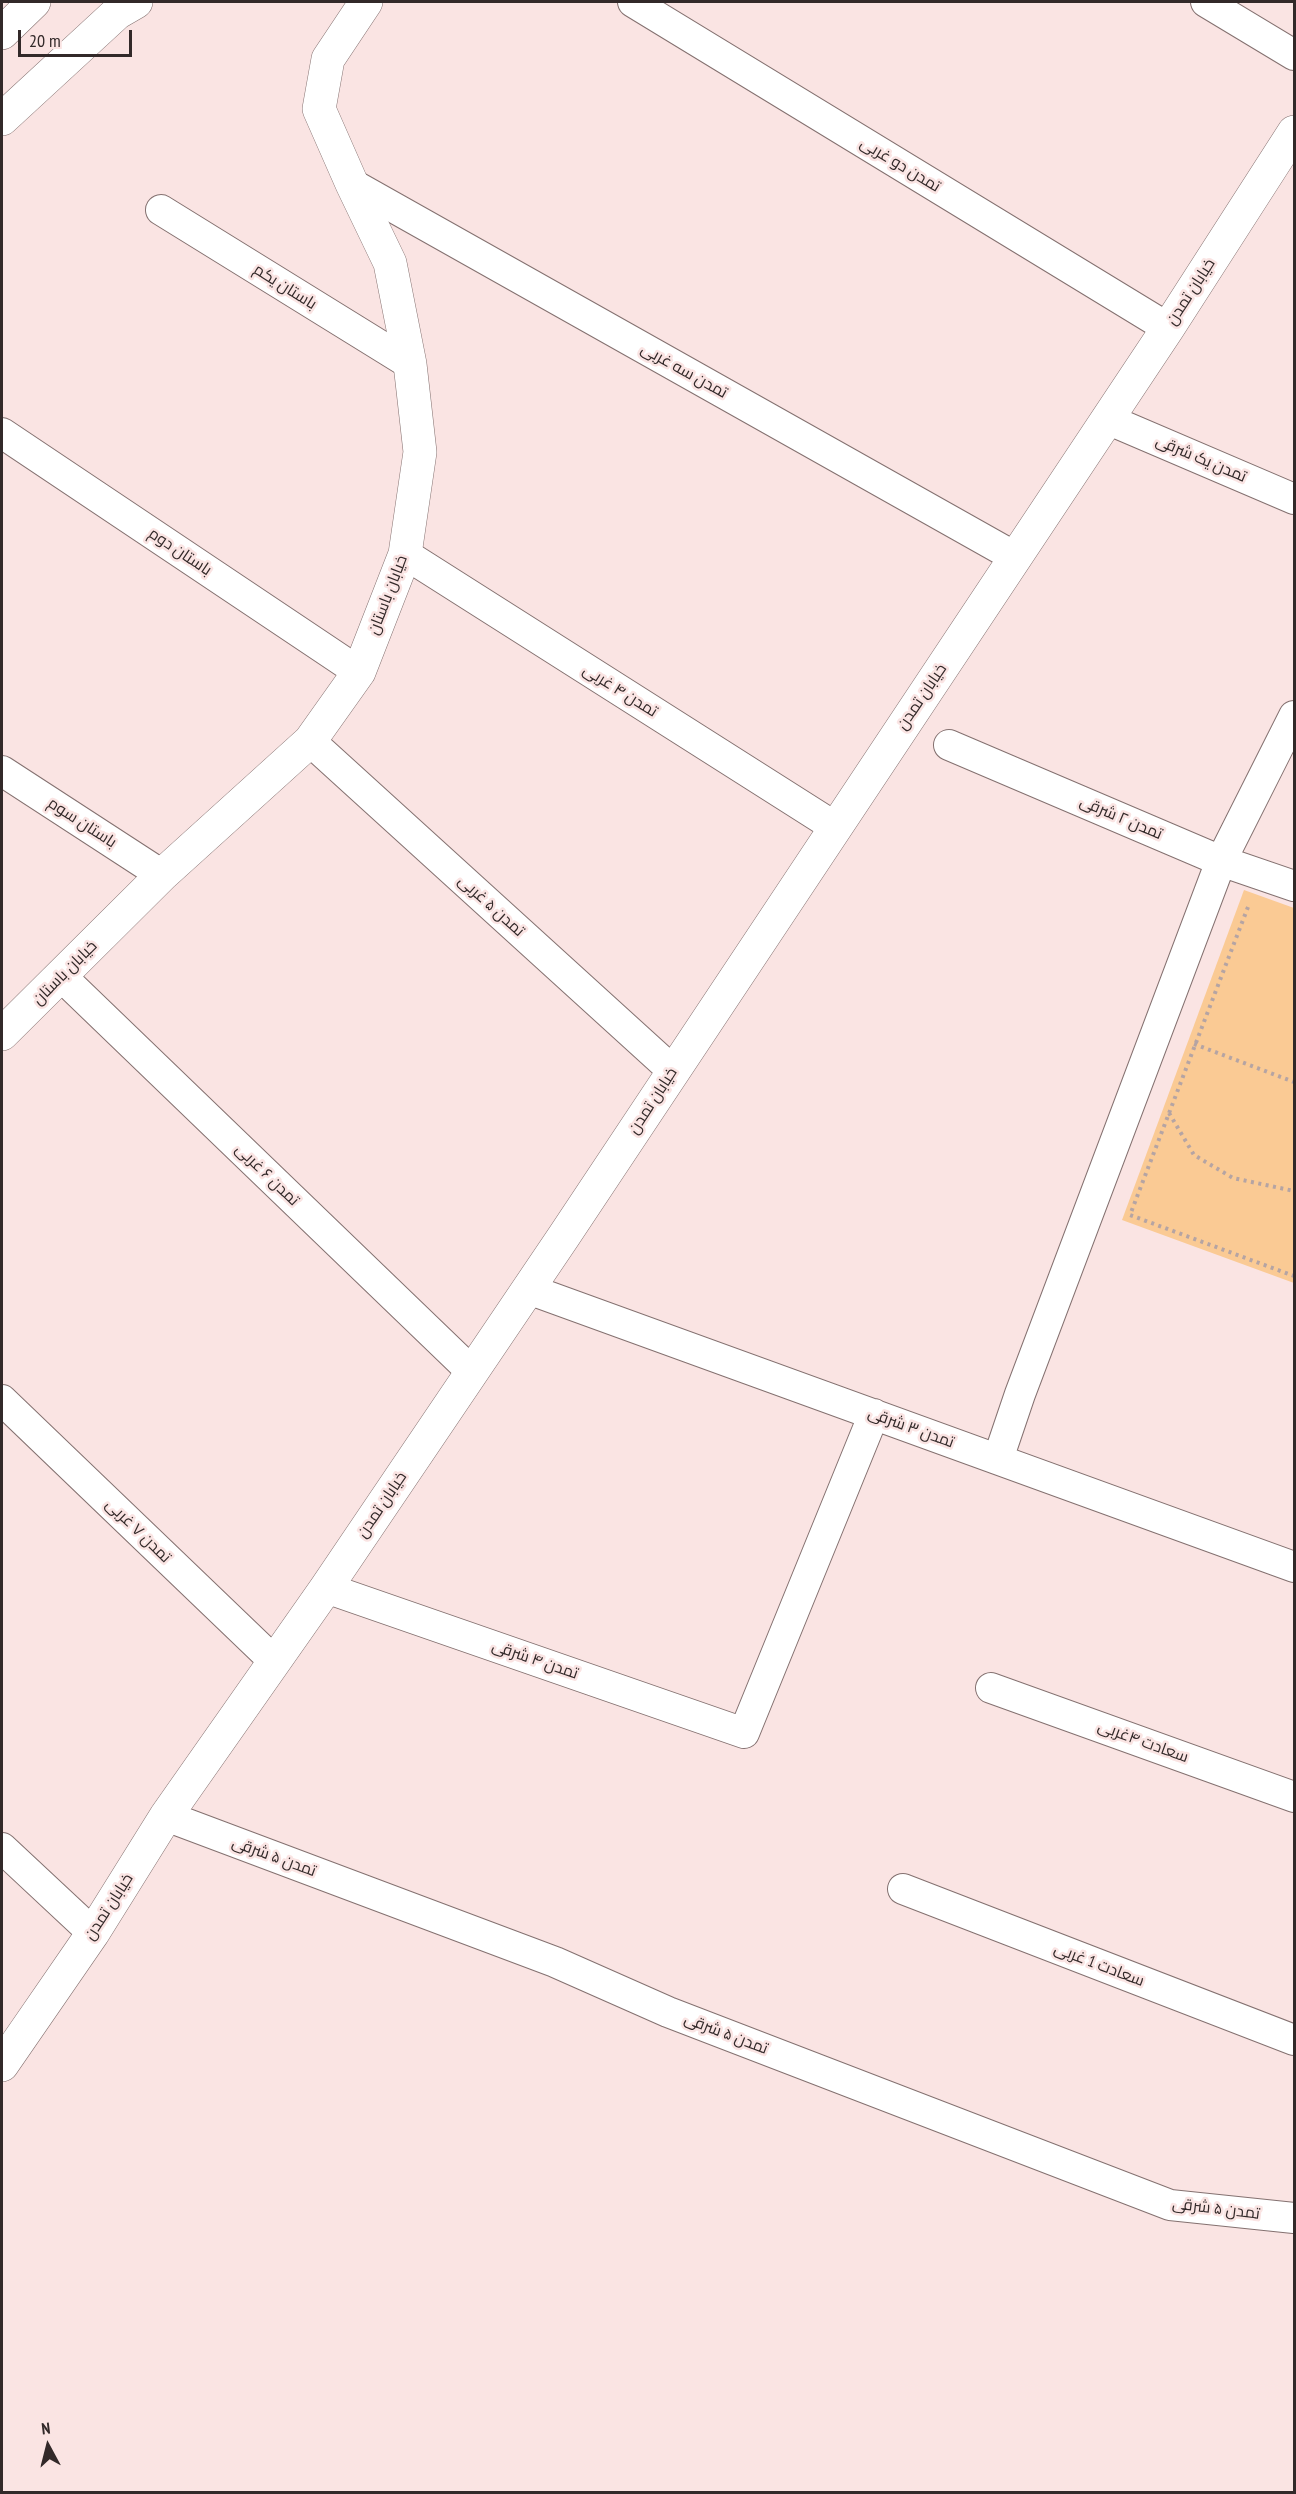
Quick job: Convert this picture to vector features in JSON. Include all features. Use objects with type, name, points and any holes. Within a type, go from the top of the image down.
[{"type":"street","points":[[2,33],[34,2]]},
{"type":"street","points":[[2,119],[117,13],[136,2]]},
{"type":"street","name":"خیابان باستان","points":[[2,1034],[62,977],[162,875],[309,741],[359,672],[405,554],[420,452],[410,364],[390,263],[352,184],[320,109],[328,59],[366,2]]},
{"type":"street","name":"تمدن دو غربی","points":[[633,2],[1168,328]]},
{"type":"street","points":[[1206,2],[1294,56]]},
{"type":"street","name":"خیابان تمدن","points":[[2,2065],[93,1933],[166,1816],[326,1588],[528,1289],[1168,328],[1294,132]]},
{"type":"street","name":"تمدن سه غربی","points":[[352,184],[1015,557]]},
{"type":"street","name":"باستان یکم","points":[[160,210],[410,364]]},
{"type":"street","name":"تمدن یک شرقی","points":[[1107,419],[1294,498]]},
{"type":"street","name":"باستان دوم","points":[[2,433],[359,672]]},
{"type":"street","name":"تمدن ۴ غربی","points":[[405,554],[835,827]]},
{"type":"street","points":[[998,1459],[1020,1394],[1221,861],[1294,716]]},
{"type":"street","name":"تمدن ۵ غربی","points":[[309,741],[673,1071]]},
{"type":"street","name":"تمدن ۲ شرقی","points":[[949,745],[1221,861],[1294,886]]},
{"type":"street","name":"باستان سوم","points":[[2,771],[162,875]]},
{"type":"street","name":"تمدن ۶ غربی","points":[[62,977],[472,1372]]},
{"type":"street","name":"تمدن ۳ شرقی","points":[[528,1289],[1294,1567]]},
{"type":"street","name":"تمدن ۷ غربی","points":[[2,1400],[274,1662]]},
{"type":"street","name":"تمدن ۴ شرقی","points":[[326,1588],[744,1733],[873,1414]]},
{"type":"street","name":"سعادت ۴غربی","points":[[991,1688],[1294,1797]]},
{"type":"street","name":"تمدن ۵ شرقی","points":[[166,1816],[555,1962],[668,2012],[1170,2205],[1294,2218]]},
{"type":"street","points":[[2,1848],[93,1933]]},
{"type":"street","name":"سعادت 1 غربی","points":[[903,1889],[1294,2040]]},
{"type":"path","points":[[1252,898],[1130,1215],[1294,1276]]},
{"type":"path","points":[[1156,1034],[1196,1045],[1294,1082]]},
{"type":"path","points":[[1169,1113],[1194,1155],[1233,1178],[1294,1191]]},
{"type":"shaded area","points":[[1244,890],[1294,908],[1294,1283],[1122,1220]]}]
